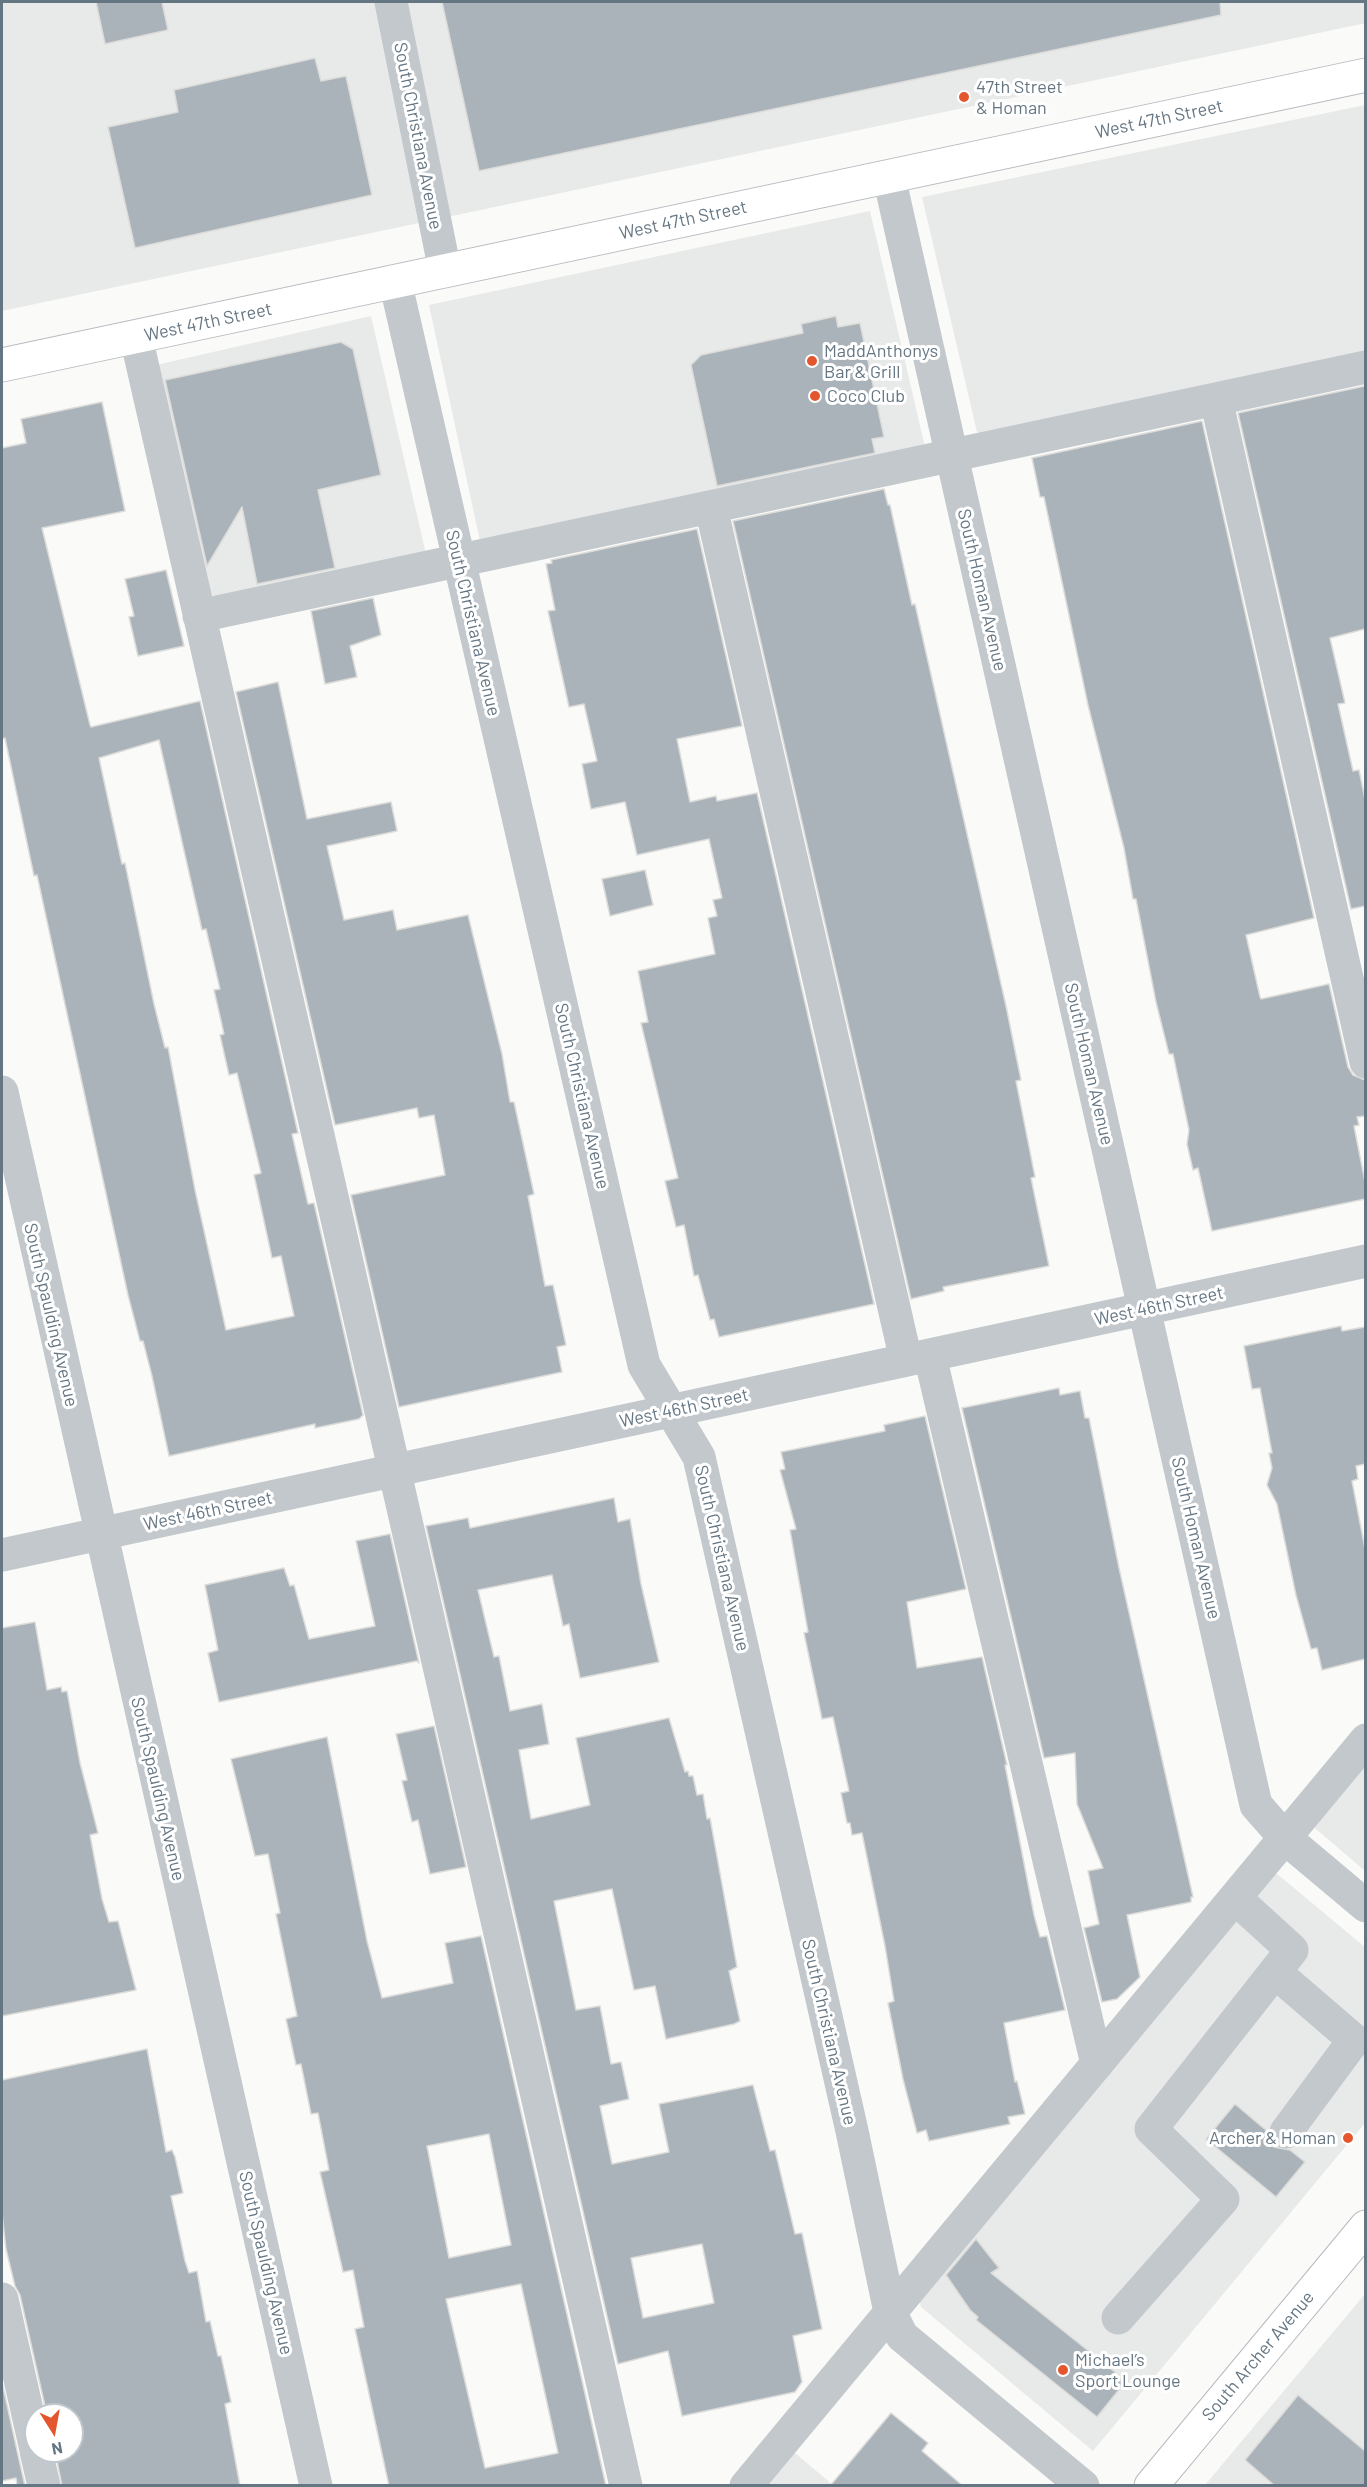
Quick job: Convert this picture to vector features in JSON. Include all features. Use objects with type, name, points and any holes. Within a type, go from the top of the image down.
[{"type":"main road","name":"West 47th Street","points":[[2,365],[1365,75]]},
{"type":"main road","name":"South Archer Avenue","points":[[1151,2486],[1364,2233]]},
{"type":"street","name":"South Christiana Avenue","points":[[391,2],[445,271]]},
{"type":"street","name":"South Homan Avenue","points":[[890,177],[1256,1805],[1285,1838],[1365,1906]]},
{"type":"street","name":"South Christiana Avenue","points":[[395,281],[644,1365],[699,1457],[852,2131],[890,2312],[902,2336],[1083,2486]]},
{"type":"street","points":[[136,337],[626,2486]]},
{"type":"street","points":[[199,616],[1365,367]]},
{"type":"street","points":[[1216,399],[1365,1062]]},
{"type":"street","points":[[711,507],[918,1358],[1097,2064]]},
{"type":"street","name":"South Spaulding Avenue","points":[[2,1092],[316,2486]]},
{"type":"street","name":"West 46th Street","points":[[2,1555],[1365,1261]]},
{"type":"street","points":[[746,2486],[1365,1740]]},
{"type":"street","points":[[1118,2318],[1223,2199],[1151,2128],[1292,1950],[1235,1898]]},
{"type":"street","points":[[1275,1972],[1354,2040],[1286,2132]]},
{"type":"street","points":[[2,2299],[25,2403]]},
{"type":"street","points":[[39,2463],[44,2486]]},
{"type":"shaded area","points":[[2,2],[1365,2],[1366,23],[2,311]]},
{"type":"shaded area","points":[[1365,105],[1365,367],[981,449],[922,197]]},
{"type":"shaded area","points":[[870,211],[928,460],[483,555],[429,305]]},
{"type":"shaded area","points":[[371,316],[429,567],[199,616],[143,368]]},
{"type":"shaded area","points":[[1365,1740],[1365,1871],[1302,1817]]},
{"type":"shaded area","points":[[1264,1863],[1365,1947],[1365,2123],[1093,2451],[921,2307],[915,2283]]},
{"type":"shaded area","points":[[1365,2294],[1365,2485],[1205,2485]]},
{"type":"shaded area","points":[[782,2442],[833,2485],[744,2486]]},
{"type":"building","points":[[96,2],[162,2],[168,30],[105,44]]},
{"type":"building","points":[[442,2],[1220,2],[1221,15],[479,171]]},
{"type":"building","points":[[315,58],[321,81],[346,76],[372,195],[135,248],[108,127],[178,112],[174,90]]},
{"type":"building","points":[[836,316],[838,327],[860,323],[884,437],[872,439],[875,453],[717,486],[691,365],[701,355],[803,333],[801,324]]},
{"type":"building","points":[[341,342],[353,349],[381,475],[318,490],[335,568],[257,584],[242,507],[207,566],[165,380]]},
{"type":"building","points":[[1365,386],[1365,629],[1330,638],[1345,703],[1338,704],[1353,771],[1359,770],[1365,799],[1365,906],[1351,909],[1238,413]]},
{"type":"building","points":[[102,402],[125,511],[42,528],[90,725],[91,727],[200,701],[298,1133],[292,1134],[308,1204],[314,1203],[363,1415],[359,1419],[315,1428],[315,1424],[169,1456],[152,1376],[128,1295],[37,875],[34,876],[5,738],[2,739],[2,448],[26,443],[21,419]],"holes":[[[159,740],[202,930],[206,929],[220,989],[214,990],[224,1034],[220,1035],[229,1075],[237,1073],[261,1173],[254,1175],[272,1258],[281,1256],[294,1316],[226,1330],[195,1190],[168,1047],[165,1048],[154,1004],[125,863],[122,864],[99,758]]]},
{"type":"building","points":[[1202,421],[1314,918],[1246,935],[1260,997],[1261,999],[1329,984],[1348,1067],[1353,1075],[1365,1080],[1365,1116],[1357,1117],[1359,1125],[1354,1126],[1365,1182],[1365,1199],[1212,1231],[1198,1168],[1193,1170],[1187,1144],[1189,1130],[1173,1054],[1169,1054],[1156,1002],[1136,899],[1133,899],[1124,848],[1088,705],[1044,497],[1040,497],[1032,458]]},
{"type":"building","points":[[884,489],[888,505],[890,505],[912,605],[915,604],[1006,1006],[1021,1080],[1016,1081],[1035,1177],[1031,1178],[1049,1266],[943,1287],[944,1291],[911,1299],[733,521]]},
{"type":"building","points":[[697,529],[742,726],[677,739],[690,802],[716,796],[717,801],[757,793],[874,1304],[719,1337],[714,1319],[710,1320],[698,1275],[694,1276],[684,1225],[676,1227],[665,1181],[678,1178],[641,1023],[648,1022],[638,971],[715,954],[708,918],[717,916],[713,900],[722,898],[709,839],[637,855],[625,802],[591,809],[582,764],[597,761],[584,704],[569,707],[548,611],[555,610],[546,564],[552,563],[551,560]]},
{"type":"building","points":[[166,570],[184,646],[138,656],[129,617],[134,616],[125,579]]},
{"type":"building","points":[[373,598],[381,635],[350,646],[357,677],[325,684],[311,611]]},
{"type":"building","points":[[278,682],[307,819],[391,802],[397,831],[327,846],[344,920],[393,910],[397,930],[468,915],[502,1054],[510,1102],[514,1102],[534,1194],[528,1196],[545,1286],[553,1285],[566,1345],[557,1347],[562,1372],[399,1407],[351,1195],[445,1175],[434,1115],[419,1118],[417,1108],[335,1125],[236,692]]},
{"type":"building","points":[[645,870],[653,905],[610,916],[602,879]]},
{"type":"building","points":[[1341,1326],[1342,1331],[1365,1327],[1365,1464],[1356,1466],[1358,1479],[1352,1481],[1365,1549],[1365,1659],[1322,1670],[1317,1648],[1311,1649],[1296,1595],[1277,1504],[1267,1485],[1272,1468],[1269,1453],[1272,1453],[1260,1388],[1252,1389],[1244,1346]]},
{"type":"building","points":[[1059,1388],[1060,1395],[1080,1391],[1085,1418],[1089,1418],[1119,1568],[1193,1897],[1191,1897],[1191,1902],[1127,1915],[1140,1977],[1117,1999],[1102,2002],[1084,1928],[1099,1924],[1088,1871],[1103,1868],[1077,1804],[1075,1753],[1044,1758],[962,1408]]},
{"type":"building","points":[[925,1416],[966,1589],[907,1602],[917,1668],[982,1657],[1007,1765],[1005,1765],[1034,1915],[1040,1937],[1047,1936],[1065,2010],[1004,2023],[1015,2082],[1017,2081],[1025,2114],[1008,2117],[1010,2124],[929,2141],[926,2130],[917,2133],[903,2079],[888,2003],[894,2001],[885,1946],[862,1833],[852,1835],[850,1823],[847,1823],[841,1793],[849,1791],[833,1717],[822,1719],[804,1633],[808,1632],[790,1530],[796,1529],[780,1470],[785,1469],[781,1452],[885,1431],[884,1425]]},
{"type":"building","points":[[614,1498],[618,1522],[630,1519],[641,1584],[659,1662],[580,1678],[569,1624],[563,1626],[552,1575],[478,1590],[494,1657],[499,1656],[510,1711],[542,1704],[549,1744],[519,1750],[531,1819],[590,1805],[576,1738],[669,1718],[685,1772],[688,1771],[689,1776],[693,1776],[697,1795],[703,1794],[707,1819],[710,1818],[737,1967],[729,1971],[740,2021],[666,2039],[655,1986],[634,1990],[612,1889],[554,1901],[576,2010],[600,2006],[611,2064],[621,2062],[629,2099],[600,2106],[612,2164],[669,2152],[659,2104],[753,2085],[770,2151],[775,2150],[795,2234],[802,2233],[822,2329],[793,2336],[802,2382],[795,2392],[682,2416],[668,2351],[618,2364],[426,1526],[468,1518],[470,1528]],"holes":[[[702,2244],[714,2303],[643,2318],[631,2258]]]},
{"type":"building","points":[[390,1534],[419,1663],[417,1661],[219,1702],[208,1653],[218,1650],[205,1585],[284,1568],[290,1586],[294,1585],[309,1639],[375,1626],[356,1541]]},
{"type":"building","points":[[35,1622],[47,1690],[61,1687],[62,1692],[67,1691],[80,1763],[98,1833],[90,1835],[102,1899],[109,1922],[118,1921],[136,1990],[2,2016],[2,1628]]},
{"type":"building","points":[[434,1726],[466,1867],[430,1874],[418,1820],[412,1822],[402,1781],[407,1780],[396,1734]]},
{"type":"building","points":[[327,1737],[367,1941],[382,1998],[453,1983],[445,1943],[481,1936],[606,2486],[389,2486],[355,2329],[364,2327],[353,2270],[343,2272],[320,2172],[329,2170],[318,2113],[311,2114],[301,2064],[296,2065],[286,2019],[297,2016],[276,1914],[280,1913],[268,1854],[255,1856],[231,1759]],"holes":[[[489,2134],[511,2245],[449,2258],[427,2146]],[[521,2284],[558,2453],[485,2468],[446,2299]]]},
{"type":"building","points":[[147,2049],[166,2152],[172,2150],[175,2157],[183,2193],[171,2196],[185,2261],[189,2273],[197,2271],[206,2322],[210,2321],[218,2356],[221,2356],[231,2402],[225,2404],[240,2486],[62,2486],[57,2463],[84,2463],[84,2403],[44,2403],[20,2295],[15,2286],[6,2249],[2,2213],[2,2080]]},
{"type":"building","points":[[1235,2104],[1267,2131],[1274,2147],[1290,2150],[1305,2162],[1276,2197],[1206,2139]]},
{"type":"building","points":[[976,2239],[999,2268],[991,2273],[1126,2381],[1097,2417],[976,2320],[978,2317],[970,2310],[946,2275]]},
{"type":"building","points":[[2,2382],[25,2486],[17,2486],[16,2478],[2,2481]]},
{"type":"building","points":[[1298,2395],[1365,2451],[1365,2486],[1275,2486],[1245,2460]]},
{"type":"building","points":[[891,2413],[928,2443],[922,2451],[963,2486],[830,2486]]},
{"type":"place","name":"47th Street & Homan","points":[[964,97]]},
{"type":"place","name":"MaddAnthonys Bar & Grill","points":[[812,361]]},
{"type":"place","name":"Coco Club","points":[[815,396]]},
{"type":"place","name":"Archer & Homan","points":[[1348,2138]]},
{"type":"place","name":"Michael’s Sport Lounge","points":[[1063,2370]]}]
